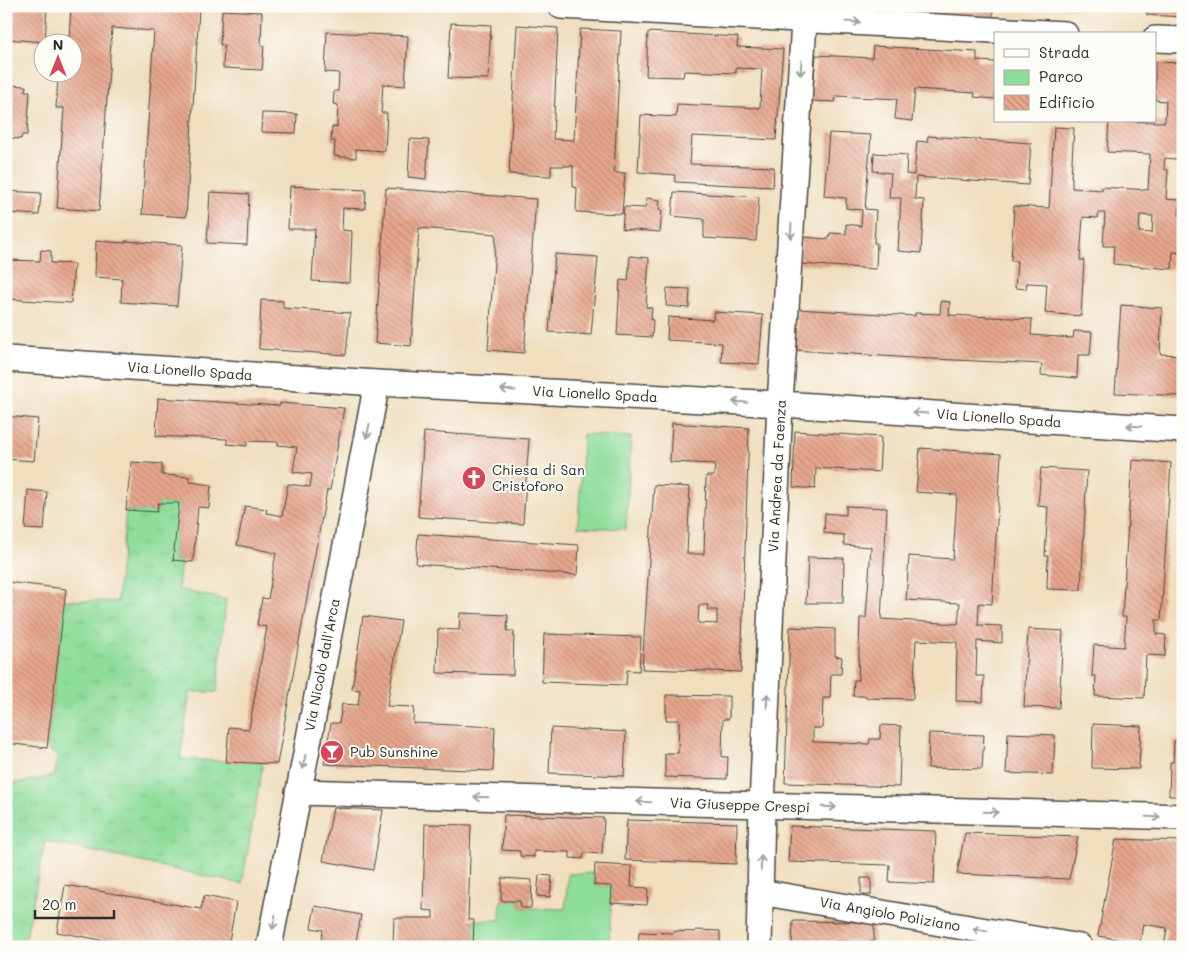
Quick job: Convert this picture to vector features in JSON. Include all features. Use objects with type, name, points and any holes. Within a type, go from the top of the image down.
[{"type":"street","points":[[561,6],[804,13],[1040,32]]},
{"type":"street","name":"Via Andrea da Faenza","points":[[759,947],[762,805],[780,404],[804,13]]},
{"type":"street","points":[[1156,39],[1183,40]]},
{"type":"street","name":"Via Lionello Spada","points":[[6,359],[377,383],[780,404],[1183,430]]},
{"type":"street","name":"Via Nicolò dall'Arca","points":[[269,947],[377,383]]},
{"type":"street","name":"Via Giuseppe Crespi","points":[[298,792],[1183,817]]},
{"type":"street","name":"Via Angiolo Poliziano","points":[[760,892],[1080,947]]},
{"type":"green space","points":[[583,434],[631,437],[626,529],[578,527]]},
{"type":"green space","points":[[158,503],[179,503],[173,560],[181,561],[178,589],[226,600],[217,692],[190,692],[180,759],[263,763],[242,884],[45,841],[24,947],[6,947],[6,785],[55,776],[57,756],[47,748],[64,600],[117,602],[126,510],[157,512]]},
{"type":"green space","points":[[594,873],[594,885],[612,886],[609,947],[473,947],[474,920],[500,920],[501,901],[520,901],[521,908],[565,909],[568,874]]},
{"type":"building","points":[[6,6],[47,6],[46,32],[32,32],[32,41],[6,39]]},
{"type":"building","points":[[71,6],[152,6],[199,9],[186,217],[142,214],[154,31],[112,28],[99,211],[57,208],[64,108],[56,108],[58,82],[82,82],[82,32],[70,32]]},
{"type":"building","points":[[855,6],[993,6],[993,17],[855,10]]},
{"type":"building","points":[[1063,6],[1106,6],[1106,10],[1063,8]]},
{"type":"building","points":[[1147,6],[1183,6],[1183,17],[1147,15]]},
{"type":"building","points":[[222,10],[262,12],[261,46],[264,46],[262,70],[223,68],[224,45],[220,45]]},
{"type":"building","points":[[451,23],[491,25],[488,79],[448,78]]},
{"type":"building","points":[[517,25],[558,28],[553,139],[574,140],[580,29],[621,31],[614,173],[625,173],[622,214],[576,212],[577,188],[573,187],[573,166],[551,166],[551,176],[509,174]]},
{"type":"building","points":[[327,32],[408,36],[405,86],[383,84],[381,113],[387,113],[385,151],[356,149],[356,158],[334,156],[335,141],[331,141],[332,127],[337,127],[338,105],[333,104],[334,91],[338,91],[339,73],[325,72]]},
{"type":"building","points":[[648,32],[738,37],[737,47],[783,49],[776,140],[692,136],[690,164],[774,167],[773,187],[675,182],[675,175],[638,172],[641,115],[676,117],[677,104],[760,108],[762,69],[736,68],[736,73],[684,71],[683,77],[646,76]]},
{"type":"building","points":[[873,46],[977,52],[977,61],[994,62],[994,99],[974,97],[975,93],[915,89],[912,121],[895,119],[897,99],[836,96],[835,102],[812,101],[816,55],[872,58]]},
{"type":"building","points":[[1156,62],[1183,63],[1183,160],[1165,158],[1164,169],[1168,170],[1166,199],[1180,200],[1179,216],[1183,217],[1183,253],[1173,252],[1172,269],[1113,264],[1114,246],[1103,246],[1105,213],[1098,213],[1098,218],[1083,217],[1080,260],[1084,260],[1081,316],[1045,313],[1047,284],[1027,283],[1026,289],[1015,288],[1017,261],[1011,261],[1014,206],[1049,208],[1054,127],[1074,128],[1072,188],[1102,190],[1102,187],[1148,190],[1150,154],[1107,152],[1109,122],[1165,122],[1166,101],[1156,100]],"holes":[[[1140,215],[1153,216],[1152,233],[1139,232]]]},
{"type":"building","points":[[6,85],[26,86],[25,91],[30,91],[27,135],[22,135],[21,139],[6,138]]},
{"type":"building","points":[[262,113],[297,114],[296,133],[261,132]]},
{"type":"building","points":[[829,133],[871,135],[865,209],[876,210],[874,243],[877,243],[876,269],[800,264],[802,237],[829,239],[830,233],[846,234],[846,224],[861,226],[862,210],[846,208],[846,198],[824,196]]},
{"type":"building","points":[[928,136],[1031,143],[1028,185],[916,177],[915,199],[924,200],[921,253],[898,251],[901,198],[889,198],[891,173],[873,171],[874,153],[907,155],[906,174],[914,175],[917,141],[927,142]]},
{"type":"building","points":[[410,139],[429,140],[426,179],[408,177]]},
{"type":"building","points":[[290,186],[366,190],[365,209],[343,208],[342,230],[352,231],[350,283],[312,281],[315,229],[288,229]]},
{"type":"building","points":[[386,188],[536,199],[524,353],[488,350],[496,234],[419,228],[411,346],[375,343]]},
{"type":"building","points":[[6,191],[41,193],[39,215],[6,213]]},
{"type":"building","points":[[210,192],[249,194],[247,245],[207,243]]},
{"type":"building","points":[[674,192],[759,197],[756,241],[704,238],[704,219],[672,216]]},
{"type":"building","points":[[646,198],[660,200],[659,209],[662,210],[660,232],[622,229],[624,207],[645,208]]},
{"type":"building","points":[[96,241],[182,245],[177,306],[121,302],[122,279],[95,277]]},
{"type":"building","points":[[41,250],[51,251],[51,263],[74,264],[71,303],[6,299],[6,260],[40,261]]},
{"type":"building","points":[[555,254],[598,257],[591,335],[549,332]]},
{"type":"building","points":[[630,256],[649,258],[646,307],[652,308],[652,337],[617,335],[620,280],[628,281]]},
{"type":"building","points":[[667,288],[690,289],[689,308],[666,306]]},
{"type":"building","points":[[261,300],[283,301],[283,308],[350,313],[346,355],[259,349]]},
{"type":"building","points":[[941,301],[950,302],[949,315],[1032,319],[1031,335],[1073,338],[1074,331],[1092,332],[1090,355],[1078,355],[1077,378],[1041,375],[1042,364],[794,350],[797,309],[915,316],[915,313],[940,314]]},
{"type":"building","points":[[1121,305],[1162,308],[1160,354],[1183,355],[1183,396],[1115,393]]},
{"type":"building","points":[[714,312],[763,315],[759,364],[721,362],[722,343],[667,340],[668,317],[713,320]]},
{"type":"building","points":[[158,398],[280,406],[280,403],[344,408],[330,490],[327,490],[277,764],[226,762],[229,727],[249,729],[267,627],[257,625],[262,598],[268,599],[276,553],[237,545],[245,506],[267,509],[266,513],[282,516],[288,484],[310,487],[312,474],[293,472],[297,447],[278,445],[278,442],[247,441],[247,446],[227,444],[227,439],[156,436]]},
{"type":"building","points":[[6,416],[38,419],[34,461],[6,459]]},
{"type":"building","points":[[672,423],[749,428],[741,672],[642,669],[654,485],[690,487],[687,554],[704,554],[706,476],[714,476],[715,464],[670,462]],"holes":[[[699,605],[708,605],[707,610],[717,610],[717,624],[698,623]]]},
{"type":"building","points":[[795,431],[881,437],[879,472],[816,468],[815,489],[793,487]]},
{"type":"building","name":"Chiesa di San Cristoforo","points":[[424,432],[529,439],[523,524],[418,517]]},
{"type":"building","points":[[920,448],[1001,454],[992,604],[979,603],[978,625],[1002,626],[1002,643],[977,641],[976,676],[984,676],[983,702],[956,701],[957,642],[916,640],[913,699],[853,696],[854,680],[858,680],[860,618],[866,618],[871,547],[844,545],[844,535],[824,533],[825,513],[846,515],[846,506],[887,508],[881,619],[958,624],[960,603],[906,600],[909,556],[953,559],[957,495],[916,492]]},
{"type":"building","points":[[1132,460],[1171,463],[1161,620],[1156,620],[1156,634],[1166,635],[1165,656],[1146,655],[1144,698],[1095,696],[1096,676],[1092,676],[1094,645],[1124,647],[1126,617],[1122,617]]},
{"type":"building","points":[[131,462],[162,464],[162,475],[190,477],[190,482],[211,485],[209,508],[198,507],[193,562],[173,560],[179,503],[158,503],[157,512],[126,510]]},
{"type":"building","points":[[1041,468],[1087,471],[1081,590],[1047,589],[1048,556],[1045,556],[1048,507],[1038,506]]},
{"type":"building","points":[[28,490],[47,492],[44,530],[25,529]]},
{"type":"building","points":[[418,534],[579,545],[577,575],[416,564]]},
{"type":"building","points":[[808,557],[844,558],[843,603],[806,603]]},
{"type":"building","points":[[7,582],[66,589],[47,748],[6,743]]},
{"type":"building","points":[[460,613],[508,615],[507,631],[514,631],[513,675],[437,673],[438,629],[459,630]]},
{"type":"building","points":[[363,616],[401,621],[387,706],[414,707],[413,723],[495,727],[493,771],[324,764],[331,723],[339,723],[342,704],[358,705],[360,690],[352,689]]},
{"type":"building","points":[[790,627],[835,629],[835,656],[842,657],[841,674],[831,674],[830,698],[823,698],[822,728],[813,728],[813,742],[869,744],[870,739],[880,739],[881,725],[901,726],[899,787],[785,783]]},
{"type":"building","points":[[1028,629],[1063,631],[1059,708],[1024,707]]},
{"type":"building","points":[[544,634],[641,637],[639,671],[627,670],[626,685],[542,682]]},
{"type":"building","points":[[666,695],[729,696],[729,719],[723,719],[722,757],[728,757],[727,779],[665,777],[665,753],[678,753],[679,720],[666,720]]},
{"type":"building","points":[[1093,724],[1141,726],[1139,769],[1092,768]]},
{"type":"building","points":[[551,728],[626,732],[624,776],[549,773]]},
{"type":"building","points":[[929,733],[984,735],[982,769],[928,768]]},
{"type":"building","points":[[1008,733],[1055,735],[1053,775],[1006,773]]},
{"type":"building","points":[[1174,741],[1183,741],[1183,796],[1169,796],[1170,762],[1173,762]]},
{"type":"building","points":[[333,808],[383,810],[373,870],[323,861]]},
{"type":"building","points":[[504,815],[604,818],[602,854],[584,853],[583,859],[570,858],[570,852],[534,851],[534,857],[520,856],[520,851],[502,850]]},
{"type":"building","points":[[627,820],[737,823],[736,864],[625,860]]},
{"type":"building","points":[[425,824],[471,825],[468,920],[474,920],[473,947],[393,947],[394,918],[433,918],[433,911],[423,910]]},
{"type":"building","points":[[790,826],[936,831],[934,884],[889,882],[890,865],[788,862]]},
{"type":"building","points":[[965,833],[1078,837],[1069,879],[957,874]]},
{"type":"building","points":[[1116,839],[1183,841],[1183,947],[1164,947],[1167,928],[1143,924],[1140,943],[1098,936]]},
{"type":"building","points":[[595,864],[632,866],[631,887],[648,888],[647,905],[611,903],[612,886],[594,885]]},
{"type":"building","points":[[539,875],[552,876],[550,897],[537,896]]},
{"type":"building","points":[[502,878],[532,880],[531,908],[521,908],[520,901],[501,901]]},
{"type":"building","points":[[861,878],[871,878],[871,895],[861,895]]},
{"type":"building","points":[[65,885],[201,909],[204,896],[236,902],[228,947],[140,947],[57,932]]},
{"type":"building","points":[[315,906],[361,915],[355,947],[321,942],[323,930],[311,928]]},
{"type":"building","points":[[793,921],[862,922],[874,924],[874,942],[836,941],[836,947],[792,947]]},
{"type":"building","points":[[695,930],[720,931],[720,947],[638,947],[639,932],[674,933],[675,931],[695,932]]},
{"type":"place","name":"Chiesa di San Cristoforo","points":[[474,478]]},
{"type":"place","name":"Pub Sunshine","points":[[332,752]]}]
